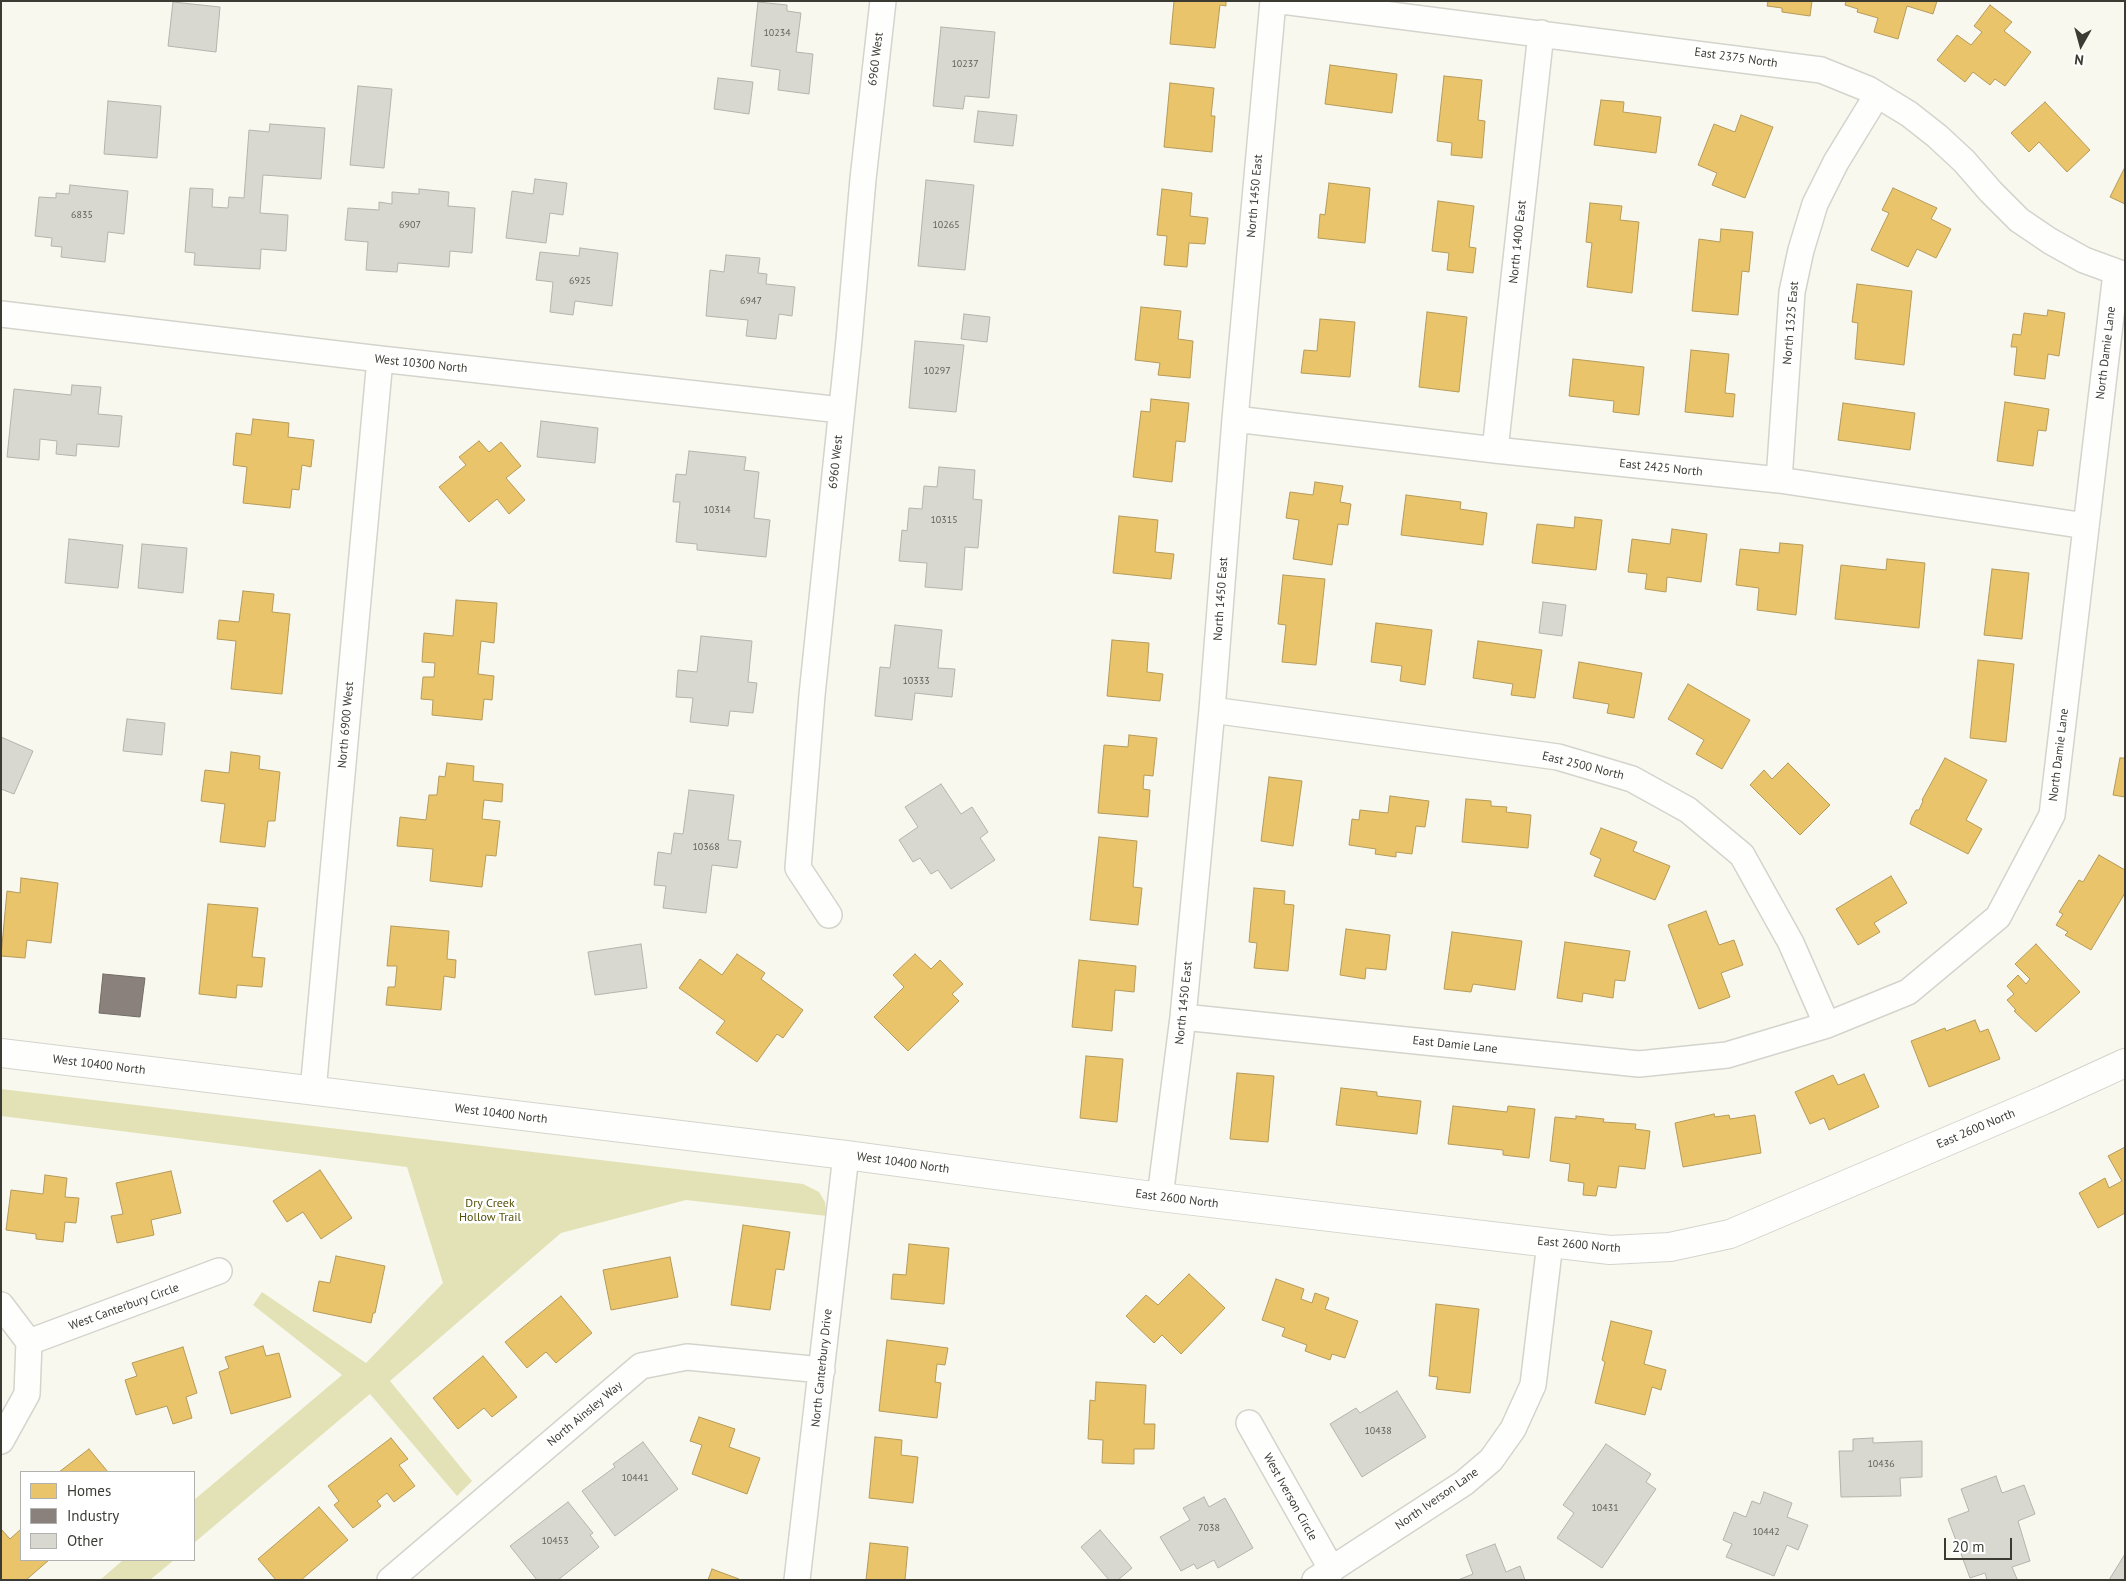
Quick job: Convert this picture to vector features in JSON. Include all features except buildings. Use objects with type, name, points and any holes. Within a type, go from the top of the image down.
[{"type":"street","name":"6960 West","points":[[829,915],[798,868],[812,694],[864,170],[883,1]]},
{"type":"street","name":"North 1450 East","points":[[1160,1197],[1183,1017],[1212,710],[1234,419],[1273,1]]},
{"type":"street","name":"East 2375 North","points":[[1282,1],[1821,70],[1868,89],[1909,114],[1964,161],[1991,192],[2020,220],[2050,241],[2084,260],[2120,274]]},
{"type":"street","name":"North 1400 East","points":[[1495,450],[1541,33]]},
{"type":"street","name":"North 1325 East","points":[[1779,480],[1792,292],[1800,250],[1815,204],[1836,162],[1877,95]]},
{"type":"street","name":"North Damie Lane","points":[[1727,1055],[1827,1024],[1908,992],[1998,918],[2052,815],[2086,526],[2120,274]]},
{"type":"street","name":"West 10300 North","points":[[1,314],[380,359],[841,410]]},
{"type":"street","name":"North 6900 West","points":[[313,1091],[380,359]]},
{"type":"street","name":"East 2425 North","points":[[1234,419],[1495,450],[1779,480],[2086,526]]},
{"type":"street","name":"East 2500 North","points":[[1212,710],[1558,757],[1632,779],[1688,810],[1742,854],[1791,943],[1827,1024]]},
{"type":"street","name":"East Damie Lane","points":[[1183,1017],[1639,1064],[1727,1055]]},
{"type":"street","name":"West 10400 North","points":[[1,1053],[846,1155],[1001,1177]]},
{"type":"street","name":"East 2600 North","points":[[1001,1177],[1550,1244],[1610,1250],[1670,1248],[1730,1234],[2125,1064]]},
{"type":"street","name":"North Canterbury Drive","points":[[797,1580],[846,1155]]},
{"type":"street","name":"North Iverson Lane","points":[[1323,1575],[1464,1483],[1491,1460],[1513,1429],[1533,1384],[1550,1244]]},
{"type":"street","name":"West Canterbury Circle","points":[[29,1342],[219,1271]]},
{"type":"street","points":[[1,1305],[29,1342],[27,1394],[1,1441]]},
{"type":"street","name":"North Ainsley Way","points":[[390,1580],[641,1366],[688,1357],[822,1370]]},
{"type":"street","name":"West Iverson Circle","points":[[1249,1423],[1323,1575]]},
{"type":"green space","name":"Dry Creek Hollow Trail","points":[[1,1089],[803,1184],[819,1192],[825,1202],[827,1216],[686,1200],[561,1233],[390,1381],[472,1481],[457,1496],[370,1394],[195,1542],[195,1499],[342,1375],[253,1305],[262,1292],[366,1363],[443,1283],[407,1167],[1,1116]]},
{"type":"green space","points":[[122,1561],[173,1561],[150,1580],[100,1580]]}]
